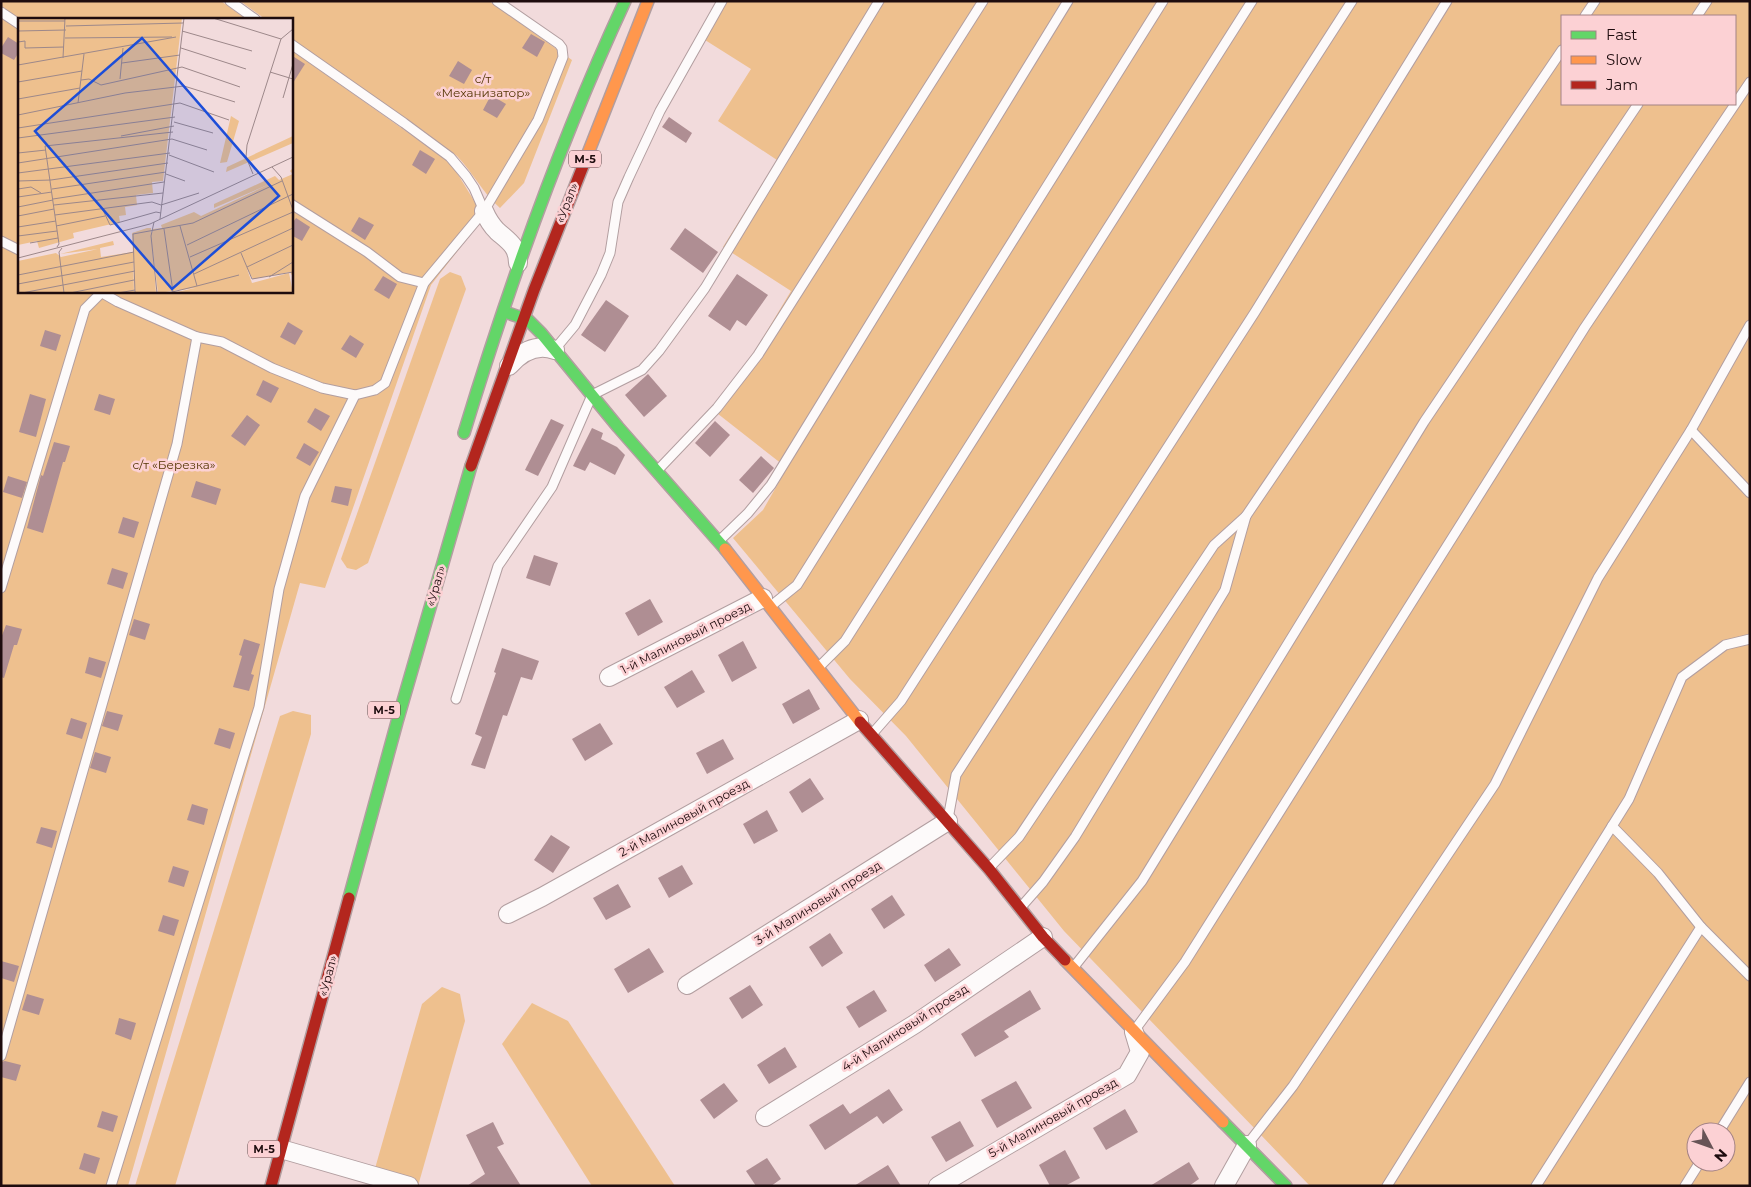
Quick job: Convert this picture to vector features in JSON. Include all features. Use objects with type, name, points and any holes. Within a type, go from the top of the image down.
[{"type":"main road","name":"«Урал»","points":[[460,447],[518,263],[576,112],[625,1]]},
{"type":"main road","name":"«Урал»","points":[[271,1186],[397,722],[472,463],[537,282],[648,1]]},
{"type":"main road","points":[[502,311],[524,318],[535,326],[657,471],[719,541],[859,720],[989,869],[1043,937],[1286,1186]]},
{"type":"street","points":[[484,211],[493,226],[515,248],[518,255],[518,263]]},
{"type":"street","points":[[503,236],[514,239],[523,237],[533,223]]},
{"type":"street","points":[[503,375],[516,358],[529,350],[551,345],[536,313],[537,282]]},
{"type":"street","name":"1-й Малиновый проезд","points":[[609,677],[767,603]]},
{"type":"street","name":"2-й Малиновый проезд","points":[[508,914],[542,897],[859,720]]},
{"type":"street","name":"3-й Малиновый проезд","points":[[687,985],[948,821]]},
{"type":"street","name":"4-й Малиновый проезд","points":[[765,1117],[914,1024],[1043,937]]},
{"type":"street","name":"5-й Малиновый проезд","points":[[938,1186],[1127,1075],[1140,1052],[1134,1032]]},
{"type":"street","points":[[1224,1186],[1247,1145]]},
{"type":"street","points":[[281,1149],[408,1186]]},
{"type":"lane","points":[[230,1],[254,18]]},
{"type":"lane","points":[[1,588],[85,309],[101,292],[118,302],[197,337],[222,342],[272,368],[322,388],[355,395],[375,390],[385,382],[424,283],[471,224],[484,211],[538,120],[563,57],[562,48],[559,44],[497,1]]},
{"type":"lane","points":[[551,345],[575,326],[601,275],[610,253],[618,202],[629,177],[660,111],[722,1]]},
{"type":"lane","points":[[657,471],[717,408],[758,355],[983,1]]},
{"type":"lane","points":[[719,541],[748,513],[771,485],[1068,1]]},
{"type":"lane","points":[[767,603],[797,585],[1163,1]]},
{"type":"lane","points":[[818,668],[845,641],[1252,1]]},
{"type":"lane","points":[[872,735],[901,700],[1352,1]]},
{"type":"lane","points":[[948,821],[956,776],[1255,312],[1447,1]]},
{"type":"lane","points":[[1586,15],[1595,1]]},
{"type":"lane","points":[[1697,15],[1707,1]]},
{"type":"lane","points":[[456,699],[498,566],[552,487],[592,395],[642,370],[665,343],[705,288],[878,2]]},
{"type":"lane","points":[[1,12],[18,23]]},
{"type":"lane","points":[[292,45],[450,157],[474,188],[484,211]]},
{"type":"lane","points":[[989,869],[1019,837],[1214,544],[1246,516],[1561,51]]},
{"type":"lane","points":[[1736,103],[1750,82]]},
{"type":"lane","points":[[1073,968],[1142,881],[1424,422],[1637,105]]},
{"type":"lane","points":[[1134,1032],[1185,962],[1585,327],[1735,105]]},
{"type":"lane","points":[[292,205],[367,252],[400,277],[424,283]]},
{"type":"lane","points":[[1,241],[18,250]]},
{"type":"lane","points":[[1247,1145],[1293,1086],[1495,784],[1598,578],[1691,430],[1750,325]]},
{"type":"lane","points":[[1,1056],[177,444],[197,337]]},
{"type":"lane","points":[[111,1186],[258,707],[280,589],[305,496],[355,395]]},
{"type":"lane","points":[[1691,430],[1750,493]]},
{"type":"lane","points":[[1020,908],[1043,882],[1076,837],[1225,590],[1246,516]]},
{"type":"lane","points":[[1387,1186],[1629,799],[1682,677],[1725,645],[1750,639]]},
{"type":"lane","points":[[1612,826],[1658,873],[1701,927],[1750,976]]},
{"type":"lane","points":[[1536,1186],[1701,927]]},
{"type":"lane","points":[[1724,1122],[1750,1082]]},
{"type":"lane","points":[[1685,1186],[1694,1172]]},
{"type":"green space","name":"с/т «Березка»","points":[[1,1],[221,1],[245,18],[18,18],[18,292],[292,292],[292,51],[451,163],[484,217],[431,285],[325,588],[300,583],[128,1186],[1,1186]]},
{"type":"green space","name":"с/т «Механизатор»","points":[[240,1],[489,1],[572,60],[524,183],[500,208],[488,196],[457,156],[292,39],[292,18],[264,18]]},
{"type":"green space","points":[[727,1],[1750,1],[1750,1186],[1310,1186],[1064,931],[906,736],[850,679],[733,538],[763,510],[787,468],[713,410],[755,351],[791,291],[723,247],[777,160],[718,121],[751,69],[705,40]]},
{"type":"green space","points":[[450,272],[461,276],[466,289],[368,563],[356,570],[347,568],[341,559],[440,279]]},
{"type":"green space","points":[[293,711],[311,715],[311,734],[175,1186],[135,1186],[280,716]]},
{"type":"green space","points":[[442,987],[460,994],[465,1021],[418,1186],[370,1186],[422,1004]]},
{"type":"green space","points":[[532,1003],[568,1021],[675,1186],[592,1186],[502,1044]]},
{"type":"building","points":[[531,34],[545,42],[537,57],[522,48]]},
{"type":"building","points":[[8,37],[18,43],[18,54],[14,60],[1,53],[1,48]]},
{"type":"building","points":[[292,56],[305,64],[292,84]]},
{"type":"building","points":[[458,61],[472,70],[464,84],[449,76]]},
{"type":"building","points":[[491,95],[506,104],[497,118],[483,110]]},
{"type":"building","points":[[669,117],[692,133],[686,143],[662,127]]},
{"type":"building","points":[[420,150],[435,159],[426,174],[412,165]]},
{"type":"building","points":[[359,217],[374,225],[365,240],[351,231]]},
{"type":"building","points":[[296,218],[310,227],[302,241],[292,236],[292,224]]},
{"type":"building","points":[[685,228],[718,252],[703,273],[670,249]]},
{"type":"building","points":[[737,274],[768,295],[746,326],[737,320],[730,331],[708,316]]},
{"type":"building","points":[[383,276],[397,284],[389,299],[374,290]]},
{"type":"building","points":[[606,300],[629,316],[605,352],[581,335]]},
{"type":"building","points":[[288,322],[303,331],[295,345],[280,337]]},
{"type":"building","points":[[45,330],[61,335],[56,351],[40,346]]},
{"type":"building","points":[[350,335],[364,344],[356,358],[341,349]]},
{"type":"building","points":[[648,374],[667,396],[644,417],[625,395]]},
{"type":"building","points":[[263,380],[279,388],[271,403],[256,395]]},
{"type":"building","points":[[30,394],[46,399],[36,437],[19,432]]},
{"type":"building","points":[[99,394],[115,399],[110,415],[94,410]]},
{"type":"building","points":[[315,408],[330,416],[321,431],[307,422]]},
{"type":"building","points":[[247,415],[260,425],[245,446],[231,436]]},
{"type":"building","points":[[551,419],[564,425],[538,476],[525,470]]},
{"type":"building","points":[[715,421],[730,435],[710,457],[695,443]]},
{"type":"building","points":[[592,428],[603,433],[601,439],[617,447],[625,455],[615,475],[590,462],[585,471],[573,466]]},
{"type":"building","points":[[54,442],[70,446],[65,462],[63,462],[43,533],[27,528],[41,475],[43,476]]},
{"type":"building","points":[[304,443],[319,452],[310,466],[296,458]]},
{"type":"building","points":[[761,456],[774,468],[753,493],[739,480]]},
{"type":"building","points":[[8,476],[27,482],[22,498],[3,492]]},
{"type":"building","points":[[196,481],[221,489],[216,505],[191,497]]},
{"type":"building","points":[[335,486],[352,489],[348,506],[331,502]]},
{"type":"building","points":[[123,517],[139,522],[134,538],[118,533]]},
{"type":"building","points":[[534,555],[558,563],[550,586],[526,578]]},
{"type":"building","points":[[112,568],[128,573],[123,589],[107,584]]},
{"type":"building","points":[[650,599],[663,622],[638,636],[625,613]]},
{"type":"building","points":[[134,619],[150,624],[145,640],[129,635]]},
{"type":"building","points":[[6,625],[22,629],[17,645],[14,645],[4,678],[1,677],[1,638]]},
{"type":"building","points":[[244,639],[260,644],[251,674],[254,675],[249,691],[233,687],[242,656],[239,655]]},
{"type":"building","points":[[743,641],[757,668],[732,682],[718,655]]},
{"type":"building","points":[[502,648],[539,661],[532,680],[521,677],[507,716],[503,715],[485,769],[471,765],[482,737],[475,734],[496,673],[494,672]]},
{"type":"building","points":[[89,657],[106,662],[101,678],[85,673]]},
{"type":"building","points":[[692,670],[705,692],[677,708],[664,687]]},
{"type":"building","points":[[809,689],[820,709],[793,724],[782,704]]},
{"type":"building","points":[[107,711],[123,715],[118,731],[102,726]]},
{"type":"building","points":[[71,718],[87,723],[82,739],[66,734]]},
{"type":"building","points":[[600,723],[613,744],[585,761],[572,739]]},
{"type":"building","points":[[219,728],[235,733],[230,749],[214,744]]},
{"type":"building","points":[[723,739],[734,759],[707,774],[696,753]]},
{"type":"building","points":[[95,752],[111,757],[106,773],[90,768]]},
{"type":"building","points":[[810,778],[824,799],[802,813],[789,792]]},
{"type":"building","points":[[192,804],[208,809],[204,825],[187,820]]},
{"type":"building","points":[[767,810],[778,831],[754,844],[743,824]]},
{"type":"building","points":[[41,827],[57,831],[52,848],[36,843]]},
{"type":"building","points":[[551,835],[570,847],[553,873],[534,860]]},
{"type":"building","points":[[682,865],[693,884],[669,898],[658,878]]},
{"type":"building","points":[[173,866],[189,871],[184,887],[168,882]]},
{"type":"building","points":[[618,884],[631,907],[606,920],[593,898]]},
{"type":"building","points":[[892,895],[905,915],[884,929],[871,909]]},
{"type":"building","points":[[163,915],[179,920],[174,936],[158,931]]},
{"type":"building","points":[[830,933],[843,953],[822,967],[809,947]]},
{"type":"building","points":[[649,948],[664,972],[628,993],[614,969]]},
{"type":"building","points":[[949,948],[961,965],[935,982],[924,965]]},
{"type":"building","points":[[1,961],[19,966],[14,982],[1,978]]},
{"type":"building","points":[[750,985],[763,1005],[742,1019],[729,998]]},
{"type":"building","points":[[874,990],[887,1011],[859,1028],[846,1007]]},
{"type":"building","points":[[1030,990],[1041,1009],[1004,1031],[1009,1037],[975,1057],[961,1034]]},
{"type":"building","points":[[27,994],[44,999],[39,1015],[22,1010]]},
{"type":"building","points":[[119,1018],[136,1023],[131,1040],[115,1034]]},
{"type":"building","points":[[785,1047],[797,1067],[769,1084],[757,1065]]},
{"type":"building","points":[[5,1061],[21,1065],[16,1081],[1,1077],[1,1062]]},
{"type":"building","points":[[1016,1081],[1032,1108],[997,1128],[981,1100]]},
{"type":"building","points":[[724,1083],[738,1101],[714,1119],[700,1100]]},
{"type":"building","points":[[889,1089],[903,1110],[883,1124],[877,1116],[825,1150],[809,1125],[843,1104],[850,1114]]},
{"type":"building","points":[[1125,1109],[1138,1132],[1106,1150],[1093,1128]]},
{"type":"building","points":[[102,1111],[118,1116],[113,1132],[97,1127]]},
{"type":"building","points":[[960,1121],[974,1146],[946,1162],[931,1137]]},
{"type":"building","points":[[493,1122],[504,1144],[497,1147],[521,1186],[467,1186],[485,1174],[466,1135]]},
{"type":"building","points":[[1065,1150],[1080,1178],[1065,1186],[1050,1186],[1039,1165]]},
{"type":"building","points":[[84,1153],[100,1158],[95,1174],[79,1169]]},
{"type":"building","points":[[767,1158],[781,1179],[771,1186],[756,1186],[746,1171]]},
{"type":"building","points":[[1189,1162],[1199,1179],[1189,1186],[1150,1186]]},
{"type":"building","points":[[888,1165],[901,1186],[854,1186]]},
{"type":"traffic: fast","points":[[464,433],[499,323],[557,160],[625,1]]},
{"type":"traffic: fast","points":[[508,313],[528,320],[541,333],[618,427],[725,549]]},
{"type":"traffic: fast","points":[[349,898],[397,722],[471,466]]},
{"type":"traffic: fast","points":[[1223,1122],[1286,1186]]},
{"type":"traffic: slow","points":[[583,166],[648,1]]},
{"type":"traffic: slow","points":[[725,549],[860,722]]},
{"type":"traffic: slow","points":[[1065,960],[1223,1122]]},
{"type":"traffic: jam","points":[[471,466],[534,290],[583,166]]},
{"type":"traffic: jam","points":[[860,722],[989,869],[1043,937],[1065,960]]},
{"type":"traffic: jam","points":[[271,1186],[349,898]]}]
